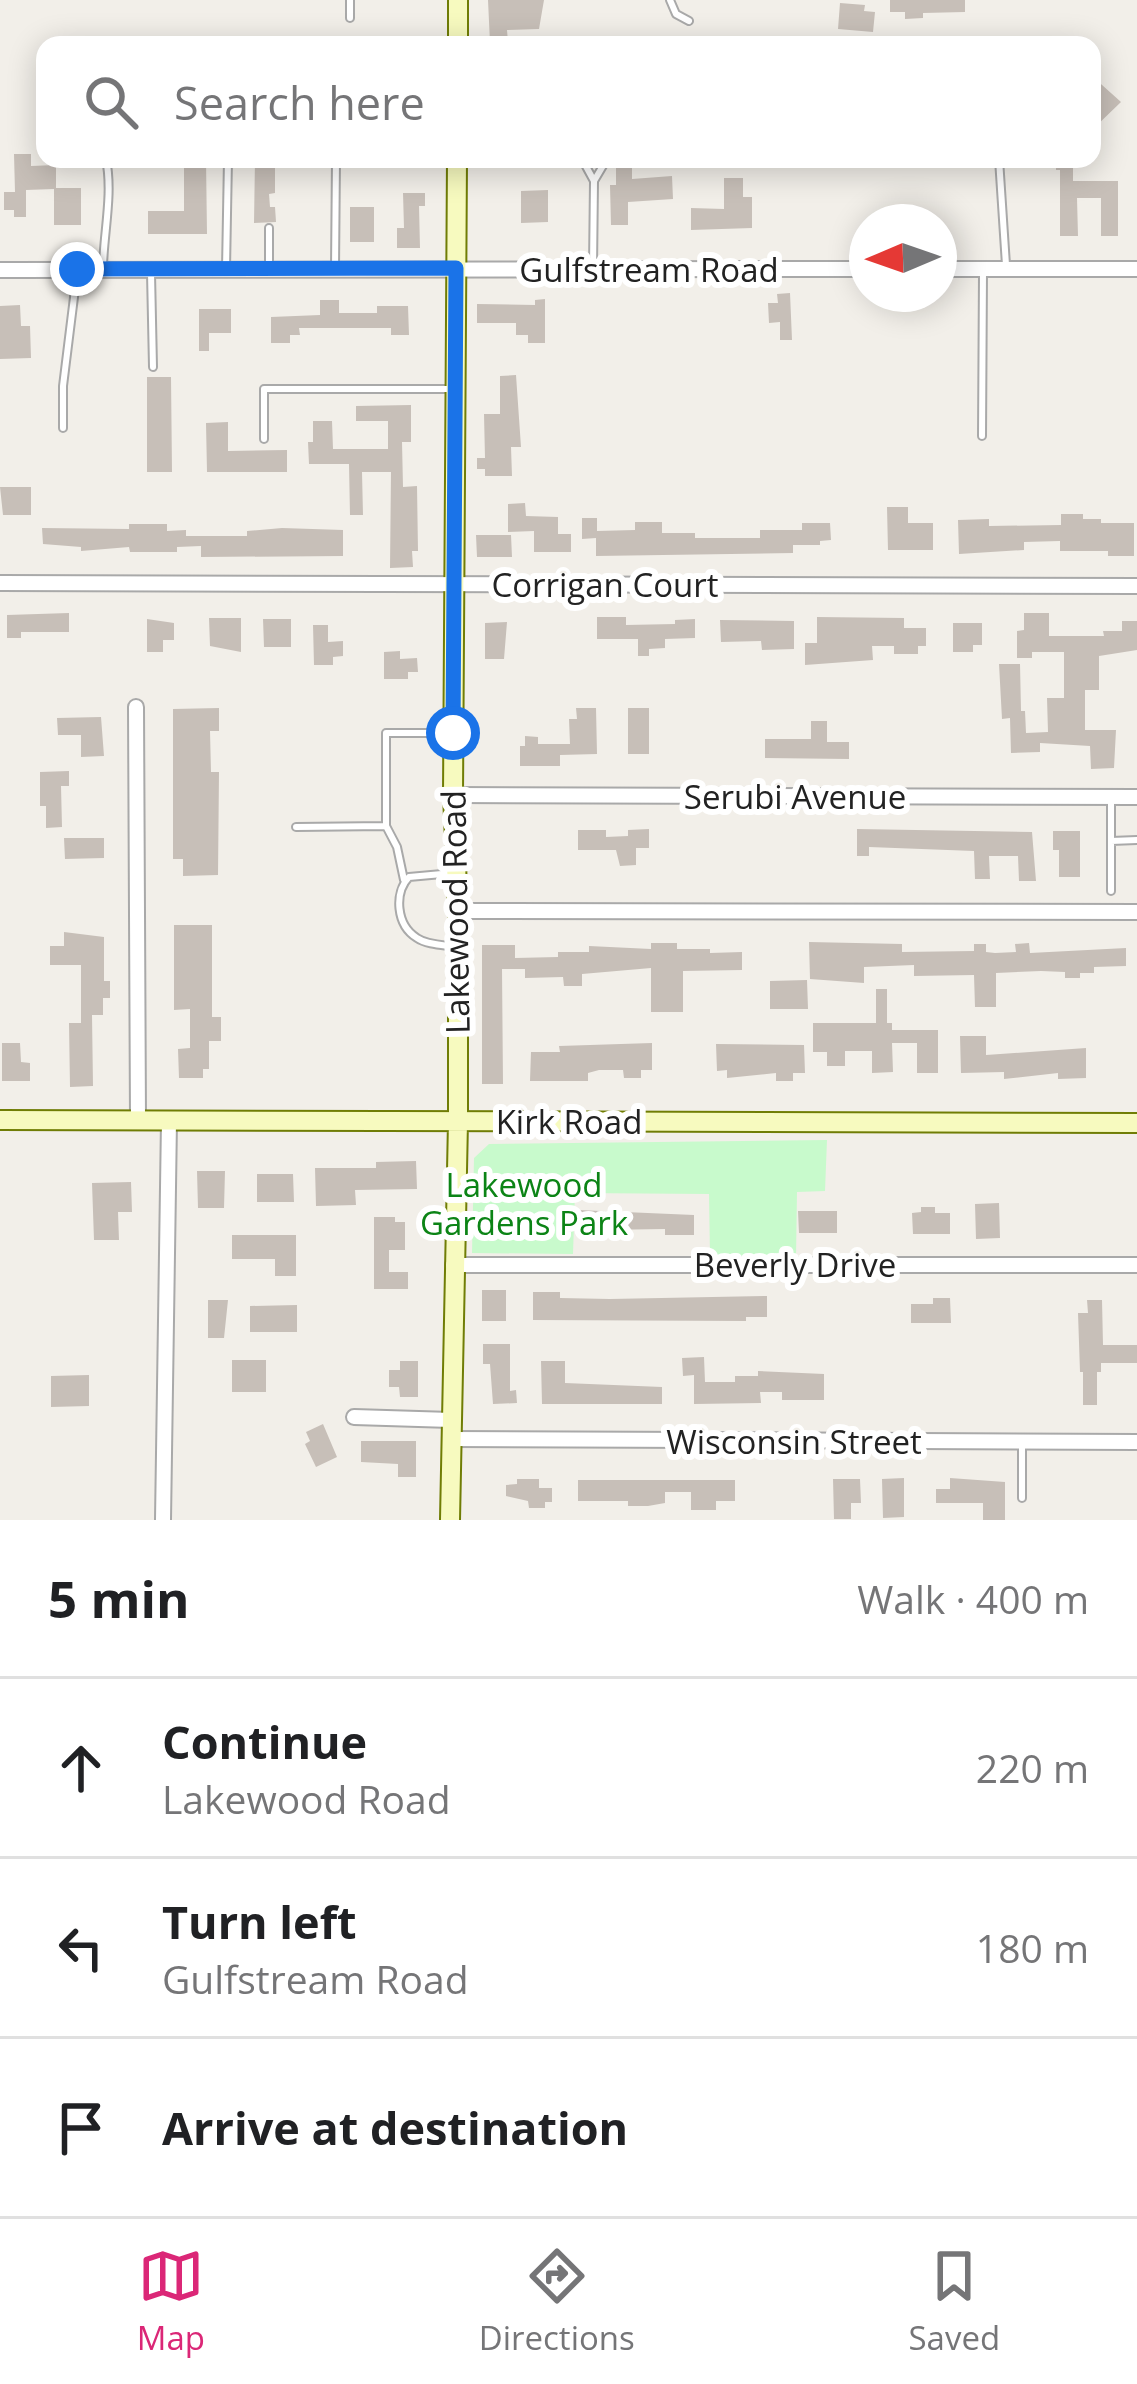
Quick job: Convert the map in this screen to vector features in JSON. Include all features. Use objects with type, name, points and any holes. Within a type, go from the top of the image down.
[{"type":"street","points":[[458,0],[458,36]]},
{"type":"street","name":"Lakewood Road","points":[[449,1520],[458,1121],[453,795],[457,168]]},
{"type":"street","name":"Gulfstream Road","points":[[0,270],[849,269]]},
{"type":"street","points":[[957,269],[1137,269]]},
{"type":"street","name":"Corrigan Court","points":[[0,583],[1137,586]]},
{"type":"street","points":[[136,706],[138,1120]]},
{"type":"street","name":"Serubi Avenue","points":[[453,795],[1137,797]]},
{"type":"street","points":[[458,911],[1137,912]]},
{"type":"street","name":"Kirk Road","points":[[0,1120],[1137,1123]]},
{"type":"street","points":[[164,1520],[169,1120]]},
{"type":"street","name":"Beverly Drive","points":[[453,1265],[1137,1264]]},
{"type":"street","name":"Wisconsin Street","points":[[354,1417],[451,1429],[1137,1442]]},
{"type":"lane","points":[[350,0],[350,18]]},
{"type":"lane","points":[[670,0],[676,14],[689,21]]},
{"type":"lane","points":[[103,269],[108,168]]},
{"type":"lane","points":[[226,269],[228,168]]},
{"type":"lane","points":[[334,268],[336,168]]},
{"type":"lane","points":[[587,168],[594,181],[593,268]]},
{"type":"lane","points":[[594,181],[602,168]]},
{"type":"lane","points":[[1000,168],[1007,269]]},
{"type":"lane","points":[[269,228],[269,269]]},
{"type":"lane","points":[[63,428],[63,386],[77,269]]},
{"type":"lane","points":[[152,269],[153,367]]},
{"type":"lane","points":[[982,269],[982,436]]},
{"type":"lane","points":[[264,439],[263,388],[455,389]]},
{"type":"lane","points":[[453,733],[386,733],[386,826],[397,847],[404,880],[400,901],[406,927],[417,938],[458,947]]},
{"type":"lane","points":[[1111,797],[1111,891]]},
{"type":"lane","points":[[296,826],[386,826]]},
{"type":"lane","points":[[1111,841],[1137,840]]},
{"type":"lane","points":[[404,880],[456,872]]},
{"type":"lane","points":[[1022,1442],[1022,1498]]},
{"type":"green space","name":"Lakewood Gardens Park","points":[[827,1140],[825,1191],[797,1192],[796,1258],[710,1256],[709,1194],[575,1193],[573,1254],[472,1253],[474,1158],[489,1144]]},
{"type":"building","points":[[488,0],[544,0],[539,29],[490,36]]},
{"type":"building","points":[[890,0],[965,0],[965,12],[923,13],[923,18],[905,19],[905,12],[890,12]]},
{"type":"building","points":[[840,3],[865,5],[864,11],[875,12],[873,32],[838,29]]},
{"type":"building","points":[[1101,84],[1121,102],[1101,121]]},
{"type":"building","points":[[14,154],[31,154],[31,166],[56,168],[56,188],[81,188],[81,225],[54,225],[54,189],[26,190],[26,217],[14,217],[14,210],[4,210],[4,192],[15,192]]},
{"type":"building","points":[[184,168],[206,168],[207,234],[148,234],[148,211],[184,211]]},
{"type":"building","points":[[255,168],[275,168],[275,193],[269,194],[276,222],[254,223]]},
{"type":"building","points":[[616,168],[632,168],[632,179],[672,176],[673,199],[628,202],[628,225],[611,225],[610,185],[616,185]]},
{"type":"building","points":[[1073,168],[1073,181],[1118,181],[1118,236],[1101,236],[1101,198],[1077,198],[1078,236],[1060,236],[1060,170],[1056,170]]},
{"type":"building","points":[[724,178],[743,178],[743,197],[752,197],[752,228],[691,230],[691,208],[724,209]]},
{"type":"building","points":[[548,190],[548,222],[521,223],[521,191]]},
{"type":"building","points":[[403,193],[425,193],[425,206],[419,206],[420,248],[397,248],[397,228],[404,228]]},
{"type":"building","points":[[350,207],[374,207],[374,242],[350,242]]},
{"type":"building","points":[[790,293],[792,340],[780,340],[780,322],[769,323],[768,303],[778,303],[777,294]]},
{"type":"building","points":[[545,299],[545,343],[528,343],[528,335],[516,335],[516,323],[477,323],[477,304],[535,305],[535,300]]},
{"type":"building","points":[[320,300],[339,300],[339,313],[377,313],[377,306],[408,306],[409,335],[391,335],[391,328],[299,328],[300,335],[290,335],[290,343],[271,343],[271,317],[320,315]]},
{"type":"building","points":[[20,305],[21,326],[30,326],[31,358],[0,359],[0,306]]},
{"type":"building","points":[[199,309],[231,309],[231,333],[209,333],[209,351],[199,351]]},
{"type":"building","points":[[516,375],[521,447],[511,447],[512,476],[485,476],[485,469],[477,469],[477,458],[485,458],[484,414],[500,414],[500,376]]},
{"type":"building","points":[[147,377],[171,377],[172,472],[147,472]]},
{"type":"building","points":[[411,405],[411,442],[402,442],[403,487],[417,486],[418,551],[412,551],[413,567],[390,568],[391,472],[362,472],[363,515],[350,515],[349,464],[309,464],[308,442],[313,442],[313,421],[332,421],[333,449],[388,449],[388,421],[356,421],[356,406]]},
{"type":"building","points":[[228,422],[228,451],[287,450],[287,472],[207,472],[206,423]]},
{"type":"building","points":[[0,487],[31,487],[31,515],[3,515]]},
{"type":"building","points":[[525,503],[526,516],[558,517],[558,534],[571,534],[571,552],[534,552],[534,531],[508,532],[508,504]]},
{"type":"building","points":[[887,507],[908,507],[908,523],[933,523],[933,550],[888,550]]},
{"type":"building","points":[[1061,514],[1083,514],[1083,519],[1101,519],[1101,523],[1134,523],[1134,556],[1060,551],[1060,541],[1024,542],[1024,550],[959,554],[958,520],[989,519],[989,526],[1061,525]]},
{"type":"building","points":[[582,518],[597,518],[597,531],[635,530],[635,522],[662,522],[662,533],[695,533],[695,538],[760,538],[760,530],[802,530],[802,523],[830,523],[831,540],[793,545],[793,553],[596,556],[596,538],[582,539]]},
{"type":"building","points":[[129,524],[167,524],[167,531],[186,530],[186,536],[247,536],[247,531],[282,528],[343,530],[343,556],[201,557],[201,546],[177,547],[177,552],[130,552],[129,547],[81,551],[81,547],[43,544],[42,528],[129,529]]},
{"type":"building","points":[[476,535],[511,535],[512,557],[477,557]]},
{"type":"building","points":[[69,613],[69,632],[21,632],[21,638],[7,638],[7,615]]},
{"type":"building","points":[[1024,613],[1049,613],[1049,636],[1104,636],[1103,631],[1122,631],[1122,621],[1137,621],[1137,650],[1099,656],[1099,690],[1085,690],[1085,730],[1116,730],[1114,768],[1091,769],[1090,746],[1040,743],[1040,752],[1011,753],[1010,718],[1002,719],[999,664],[1020,664],[1026,733],[1048,732],[1047,698],[1064,698],[1064,652],[1032,652],[1032,658],[1017,658],[1017,631],[1024,630]]},
{"type":"building","points":[[597,617],[626,617],[626,625],[695,619],[695,638],[665,639],[665,648],[638,656],[638,639],[597,639]]},
{"type":"building","points":[[817,617],[904,618],[904,628],[926,628],[926,646],[918,646],[918,654],[894,654],[894,646],[872,646],[873,660],[805,665],[805,643],[817,643]]},
{"type":"building","points":[[209,618],[241,618],[241,652],[210,646]]},
{"type":"building","points":[[147,619],[174,623],[174,640],[163,640],[163,652],[147,652]]},
{"type":"building","points":[[263,619],[291,619],[291,647],[264,647]]},
{"type":"building","points":[[720,620],[794,621],[794,649],[762,650],[761,641],[721,642]]},
{"type":"building","points":[[507,622],[504,659],[485,659],[485,623]]},
{"type":"building","points":[[953,623],[982,623],[982,645],[973,645],[973,652],[953,652]]},
{"type":"building","points":[[313,625],[328,625],[328,642],[343,641],[343,656],[333,657],[333,665],[314,665]]},
{"type":"building","points":[[400,651],[400,659],[417,658],[418,672],[408,672],[408,679],[384,679],[384,652]]},
{"type":"building","points":[[219,708],[219,731],[210,731],[211,772],[219,772],[218,875],[183,876],[183,859],[173,859],[173,709]]},
{"type":"building","points":[[576,708],[596,708],[597,754],[560,755],[560,766],[520,766],[525,736],[538,737],[538,744],[570,744],[569,719],[577,719]]},
{"type":"building","points":[[628,708],[649,708],[649,754],[628,754]]},
{"type":"building","points":[[101,717],[104,756],[81,757],[81,735],[58,735],[57,718]]},
{"type":"building","points":[[811,721],[827,721],[827,742],[849,742],[849,759],[765,758],[765,739],[811,739]]},
{"type":"building","points":[[69,771],[69,786],[61,786],[62,827],[46,828],[46,806],[40,806],[40,772]]},
{"type":"building","points":[[649,829],[649,848],[636,848],[636,865],[620,866],[616,850],[578,850],[578,830],[606,830],[606,837]]},
{"type":"building","points":[[857,829],[1032,832],[1036,881],[1019,881],[1018,856],[989,856],[990,879],[975,879],[974,851],[869,847],[869,856],[857,856]]},
{"type":"building","points":[[1053,831],[1080,831],[1080,877],[1059,877]]},
{"type":"building","points":[[64,838],[104,838],[104,858],[65,859]]},
{"type":"building","points":[[174,925],[212,925],[212,1017],[221,1017],[221,1041],[209,1041],[209,1069],[203,1069],[203,1078],[179,1078],[178,1049],[190,1048],[190,1009],[174,1010]]},
{"type":"building","points":[[64,932],[104,937],[104,981],[110,981],[110,998],[103,998],[103,1015],[92,1015],[93,1086],[70,1087],[69,1023],[81,1023],[81,965],[50,965],[50,946],[64,946]]},
{"type":"building","points":[[809,942],[902,944],[902,952],[974,951],[974,944],[986,944],[986,952],[1016,952],[1015,944],[1029,943],[1030,953],[1126,948],[1126,966],[1094,967],[1094,973],[1080,973],[1080,978],[1065,978],[1065,972],[996,973],[996,1007],[975,1007],[974,975],[914,976],[914,965],[864,967],[864,983],[810,979]]},
{"type":"building","points":[[651,943],[677,943],[677,949],[710,949],[710,953],[742,952],[742,970],[683,971],[683,1012],[651,1012],[651,968],[582,974],[582,986],[564,986],[563,977],[525,978],[525,969],[502,969],[503,1084],[482,1084],[482,945],[515,945],[515,958],[589,952],[589,946],[651,949]]},
{"type":"building","points":[[807,980],[808,1009],[770,1009],[770,981]]},
{"type":"building","points":[[876,989],[887,989],[887,1023],[892,1023],[892,1030],[938,1030],[938,1073],[917,1073],[917,1043],[892,1043],[893,1072],[872,1073],[872,1051],[845,1051],[845,1066],[827,1066],[827,1052],[813,1052],[813,1023],[876,1023]]},
{"type":"building","points":[[960,1036],[986,1036],[986,1055],[1086,1048],[1086,1078],[1058,1079],[1058,1073],[1004,1079],[1004,1072],[961,1073]]},
{"type":"building","points":[[2,1043],[20,1043],[21,1062],[30,1063],[30,1081],[2,1081]]},
{"type":"building","points":[[652,1043],[652,1070],[641,1070],[641,1078],[624,1078],[623,1070],[599,1070],[588,1073],[588,1081],[530,1081],[531,1052],[560,1052],[559,1046]]},
{"type":"building","points":[[716,1044],[804,1045],[805,1073],[793,1073],[793,1081],[776,1081],[776,1073],[727,1078],[727,1070],[717,1071]]},
{"type":"building","points":[[416,1161],[417,1189],[355,1190],[356,1205],[316,1206],[315,1168],[376,1168],[376,1162]]},
{"type":"building","points":[[197,1171],[225,1171],[224,1208],[198,1208]]},
{"type":"building","points":[[257,1174],[293,1174],[294,1202],[257,1202]]},
{"type":"building","points":[[131,1182],[132,1212],[118,1212],[119,1240],[94,1240],[92,1183]]},
{"type":"building","points":[[999,1203],[1000,1238],[976,1239],[975,1204]]},
{"type":"building","points":[[921,1207],[950,1213],[950,1234],[913,1234],[912,1213],[921,1212]]},
{"type":"building","points":[[578,1210],[694,1215],[694,1235],[665,1235],[665,1229],[600,1230],[601,1235],[579,1236]]},
{"type":"building","points":[[798,1211],[837,1211],[837,1233],[799,1233]]},
{"type":"building","points":[[374,1217],[405,1222],[405,1250],[389,1250],[389,1272],[408,1272],[408,1289],[374,1289]]},
{"type":"building","points":[[232,1235],[296,1235],[296,1276],[275,1276],[275,1259],[232,1259]]},
{"type":"building","points":[[482,1290],[506,1290],[506,1321],[482,1321]]},
{"type":"building","points":[[533,1292],[610,1299],[767,1296],[767,1317],[746,1317],[746,1321],[533,1320]]},
{"type":"building","points":[[933,1298],[950,1298],[951,1323],[911,1323],[911,1304],[933,1304]]},
{"type":"building","points":[[208,1300],[228,1300],[224,1338],[208,1338]]},
{"type":"building","points":[[1087,1300],[1102,1300],[1103,1345],[1137,1345],[1137,1363],[1101,1363],[1097,1405],[1083,1405],[1078,1313],[1088,1313]]},
{"type":"building","points":[[297,1305],[297,1332],[250,1332],[250,1306]]},
{"type":"building","points":[[483,1344],[510,1344],[510,1391],[516,1390],[517,1403],[493,1404],[490,1364],[483,1364]]},
{"type":"building","points":[[704,1357],[705,1382],[735,1382],[735,1376],[758,1376],[758,1371],[824,1374],[824,1400],[782,1400],[782,1392],[760,1392],[761,1403],[694,1404],[694,1375],[683,1376],[682,1358]]},
{"type":"building","points":[[232,1360],[266,1360],[266,1392],[232,1392]]},
{"type":"building","points":[[400,1361],[418,1361],[418,1397],[400,1397],[399,1387],[389,1387],[389,1370],[400,1370]]},
{"type":"building","points":[[541,1361],[565,1361],[565,1383],[662,1387],[662,1404],[542,1404]]},
{"type":"building","points":[[89,1375],[89,1406],[51,1407],[51,1376]]},
{"type":"building","points":[[323,1424],[337,1457],[316,1467],[305,1444],[310,1441],[306,1432]]},
{"type":"building","points":[[361,1441],[416,1441],[416,1477],[398,1477],[398,1464],[361,1462]]},
{"type":"building","points":[[904,1478],[904,1517],[883,1518],[882,1479]]},
{"type":"building","points":[[950,1478],[1005,1482],[1005,1520],[983,1520],[983,1503],[936,1503],[936,1489],[950,1489]]},
{"type":"building","points":[[517,1479],[539,1479],[539,1488],[552,1488],[552,1502],[545,1502],[545,1508],[529,1508],[528,1501],[506,1496],[506,1485],[517,1484]]},
{"type":"building","points":[[833,1479],[860,1479],[861,1503],[851,1503],[851,1519],[834,1519]]},
{"type":"building","points":[[578,1480],[735,1480],[735,1501],[716,1501],[716,1510],[691,1510],[691,1492],[665,1492],[665,1503],[648,1506],[578,1501]]},
{"type":"route","points":[[77,269],[456,268],[453,733]]}]
